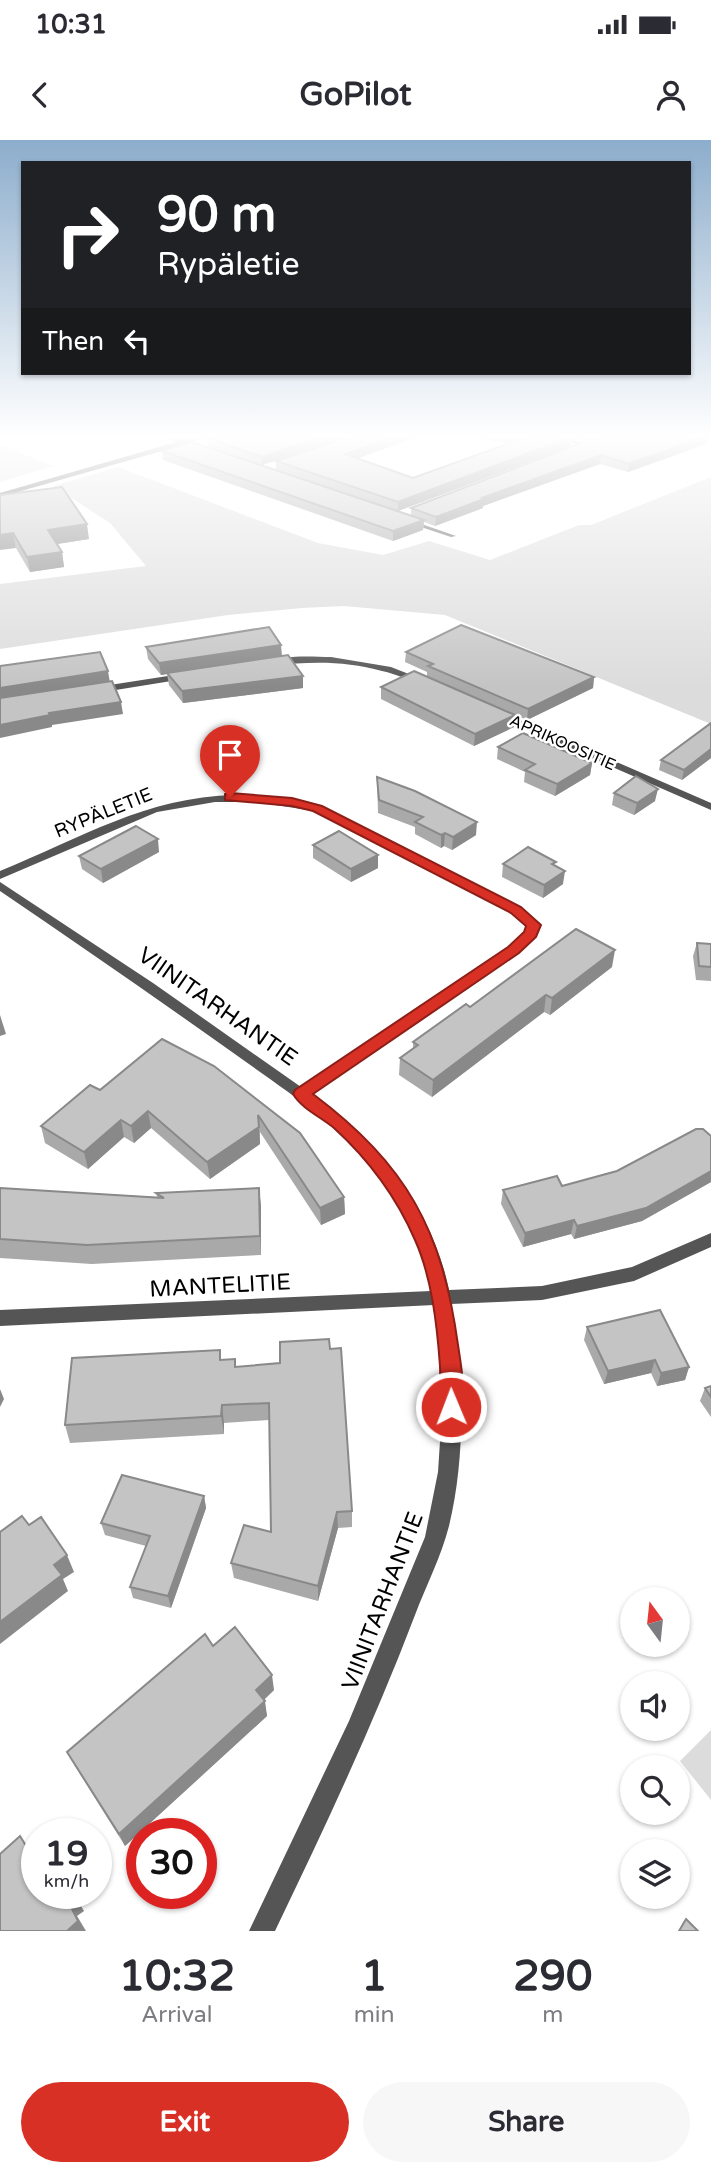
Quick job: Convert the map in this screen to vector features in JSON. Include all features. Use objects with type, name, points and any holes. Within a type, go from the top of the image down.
[{"type":"street","points":[[261,665],[329,659],[363,662],[403,672],[440,688]]},
{"type":"street","points":[[83,692],[192,676]]},
{"type":"street","name":"APRIKOOSITIE","points":[[489,710],[711,807]]},
{"type":"street","name":"RYPÄLETIE","points":[[0,875],[154,810],[230,797],[292,802],[318,809],[516,910],[534,925],[531,934],[513,950],[301,1094]]},
{"type":"street","name":"VIINITARHANTIE","points":[[0,886],[162,995],[339,1123],[383,1168],[406,1200],[426,1243],[442,1300],[451,1367],[452,1427],[441,1517],[379,1684],[262,1931]]},
{"type":"street","points":[[442,1300],[542,1293],[634,1274],[711,1240]]},
{"type":"street","name":"MANTELITIE","points":[[0,1318],[442,1300]]},
{"type":"lane","points":[[408,521],[453,536]]},
{"type":"shaded area","points":[[106,521],[259,521],[318,543],[383,555],[429,541],[490,560],[579,525],[591,525],[602,521],[711,521],[711,724],[445,615],[344,606],[302,608],[228,615],[0,649],[0,584],[146,566]]},
{"type":"shaded area","points":[[711,1730],[711,1800],[690,1774],[690,1755],[686,1755]]},
{"type":"building","points":[[0,521],[85,521],[87,524],[48,530],[62,552],[27,557],[13,533],[0,535]]},
{"type":"building","points":[[363,521],[422,521],[393,531]]},
{"type":"building","points":[[461,625],[594,677],[528,709],[428,666],[433,664],[406,652]]},
{"type":"building","points":[[269,627],[281,645],[159,663],[146,647]]},
{"type":"building","points":[[100,652],[108,671],[0,688],[0,666]]},
{"type":"building","points":[[288,655],[303,676],[182,691],[167,673]]},
{"type":"building","points":[[414,671],[515,715],[475,734],[381,687]]},
{"type":"building","points":[[112,681],[121,702],[49,713],[50,715],[0,725],[0,698]]},
{"type":"building","points":[[711,723],[711,749],[684,770],[661,760]]},
{"type":"building","points":[[523,733],[592,763],[557,784],[525,770],[535,764],[498,747]]},
{"type":"building","points":[[636,776],[658,789],[637,803],[614,793]]},
{"type":"building","points":[[377,777],[415,791],[477,822],[453,837],[445,833],[441,835],[415,822],[423,817],[379,800]]},
{"type":"building","points":[[136,826],[158,839],[101,869],[79,856]]},
{"type":"building","points":[[339,831],[378,855],[351,869],[313,845]]},
{"type":"building","points":[[528,847],[556,862],[552,864],[565,871],[544,885],[503,864]]},
{"type":"building","points":[[576,929],[615,950],[552,998],[546,995],[433,1080],[400,1058],[418,1045],[413,1042],[466,1004],[470,1007]]},
{"type":"building","points":[[697,943],[711,944],[711,967],[699,966]]},
{"type":"building","points":[[162,1039],[214,1066],[300,1133],[344,1197],[320,1208],[258,1115],[259,1127],[207,1162],[148,1111],[131,1126],[121,1120],[84,1152],[41,1126],[90,1085],[100,1090]]},
{"type":"building","points":[[696,1129],[703,1129],[711,1136],[711,1171],[646,1208],[577,1226],[574,1220],[525,1233],[503,1190],[557,1176],[562,1186],[617,1171]]},
{"type":"building","points":[[0,1188],[164,1198],[156,1193],[259,1188],[260,1236],[87,1245],[0,1239]]},
{"type":"building","points":[[660,1310],[689,1367],[661,1373],[655,1360],[608,1371],[587,1327]]},
{"type":"building","points":[[329,1339],[330,1349],[341,1348],[352,1511],[337,1512],[318,1586],[231,1563],[244,1525],[271,1532],[269,1403],[222,1405],[221,1416],[65,1425],[72,1358],[220,1350],[220,1360],[235,1359],[235,1367],[280,1363],[280,1342]]},
{"type":"building","points":[[711,1386],[711,1397],[705,1388]]},
{"type":"building","points":[[122,1475],[204,1496],[168,1596],[130,1587],[150,1536],[101,1523]]},
{"type":"building","points":[[22,1516],[29,1525],[41,1517],[67,1555],[54,1565],[62,1575],[0,1622],[0,1532]]},
{"type":"building","points":[[235,1627],[272,1675],[256,1690],[265,1701],[137,1818],[126,1818],[126,1828],[119,1834],[112,1818],[109,1818],[67,1752],[205,1634],[213,1646]]},
{"type":"building","points":[[20,1836],[21,1909],[72,1909],[78,1921],[67,1931],[0,1931],[0,1854]]},
{"type":"building","points":[[686,1919],[698,1931],[679,1931]]},
{"type":"route","points":[[230,797],[292,802],[318,809],[516,910],[534,925],[531,934],[513,950],[301,1094],[339,1123],[383,1168],[406,1200],[426,1243],[442,1300],[451,1367],[451,1407]]}]
